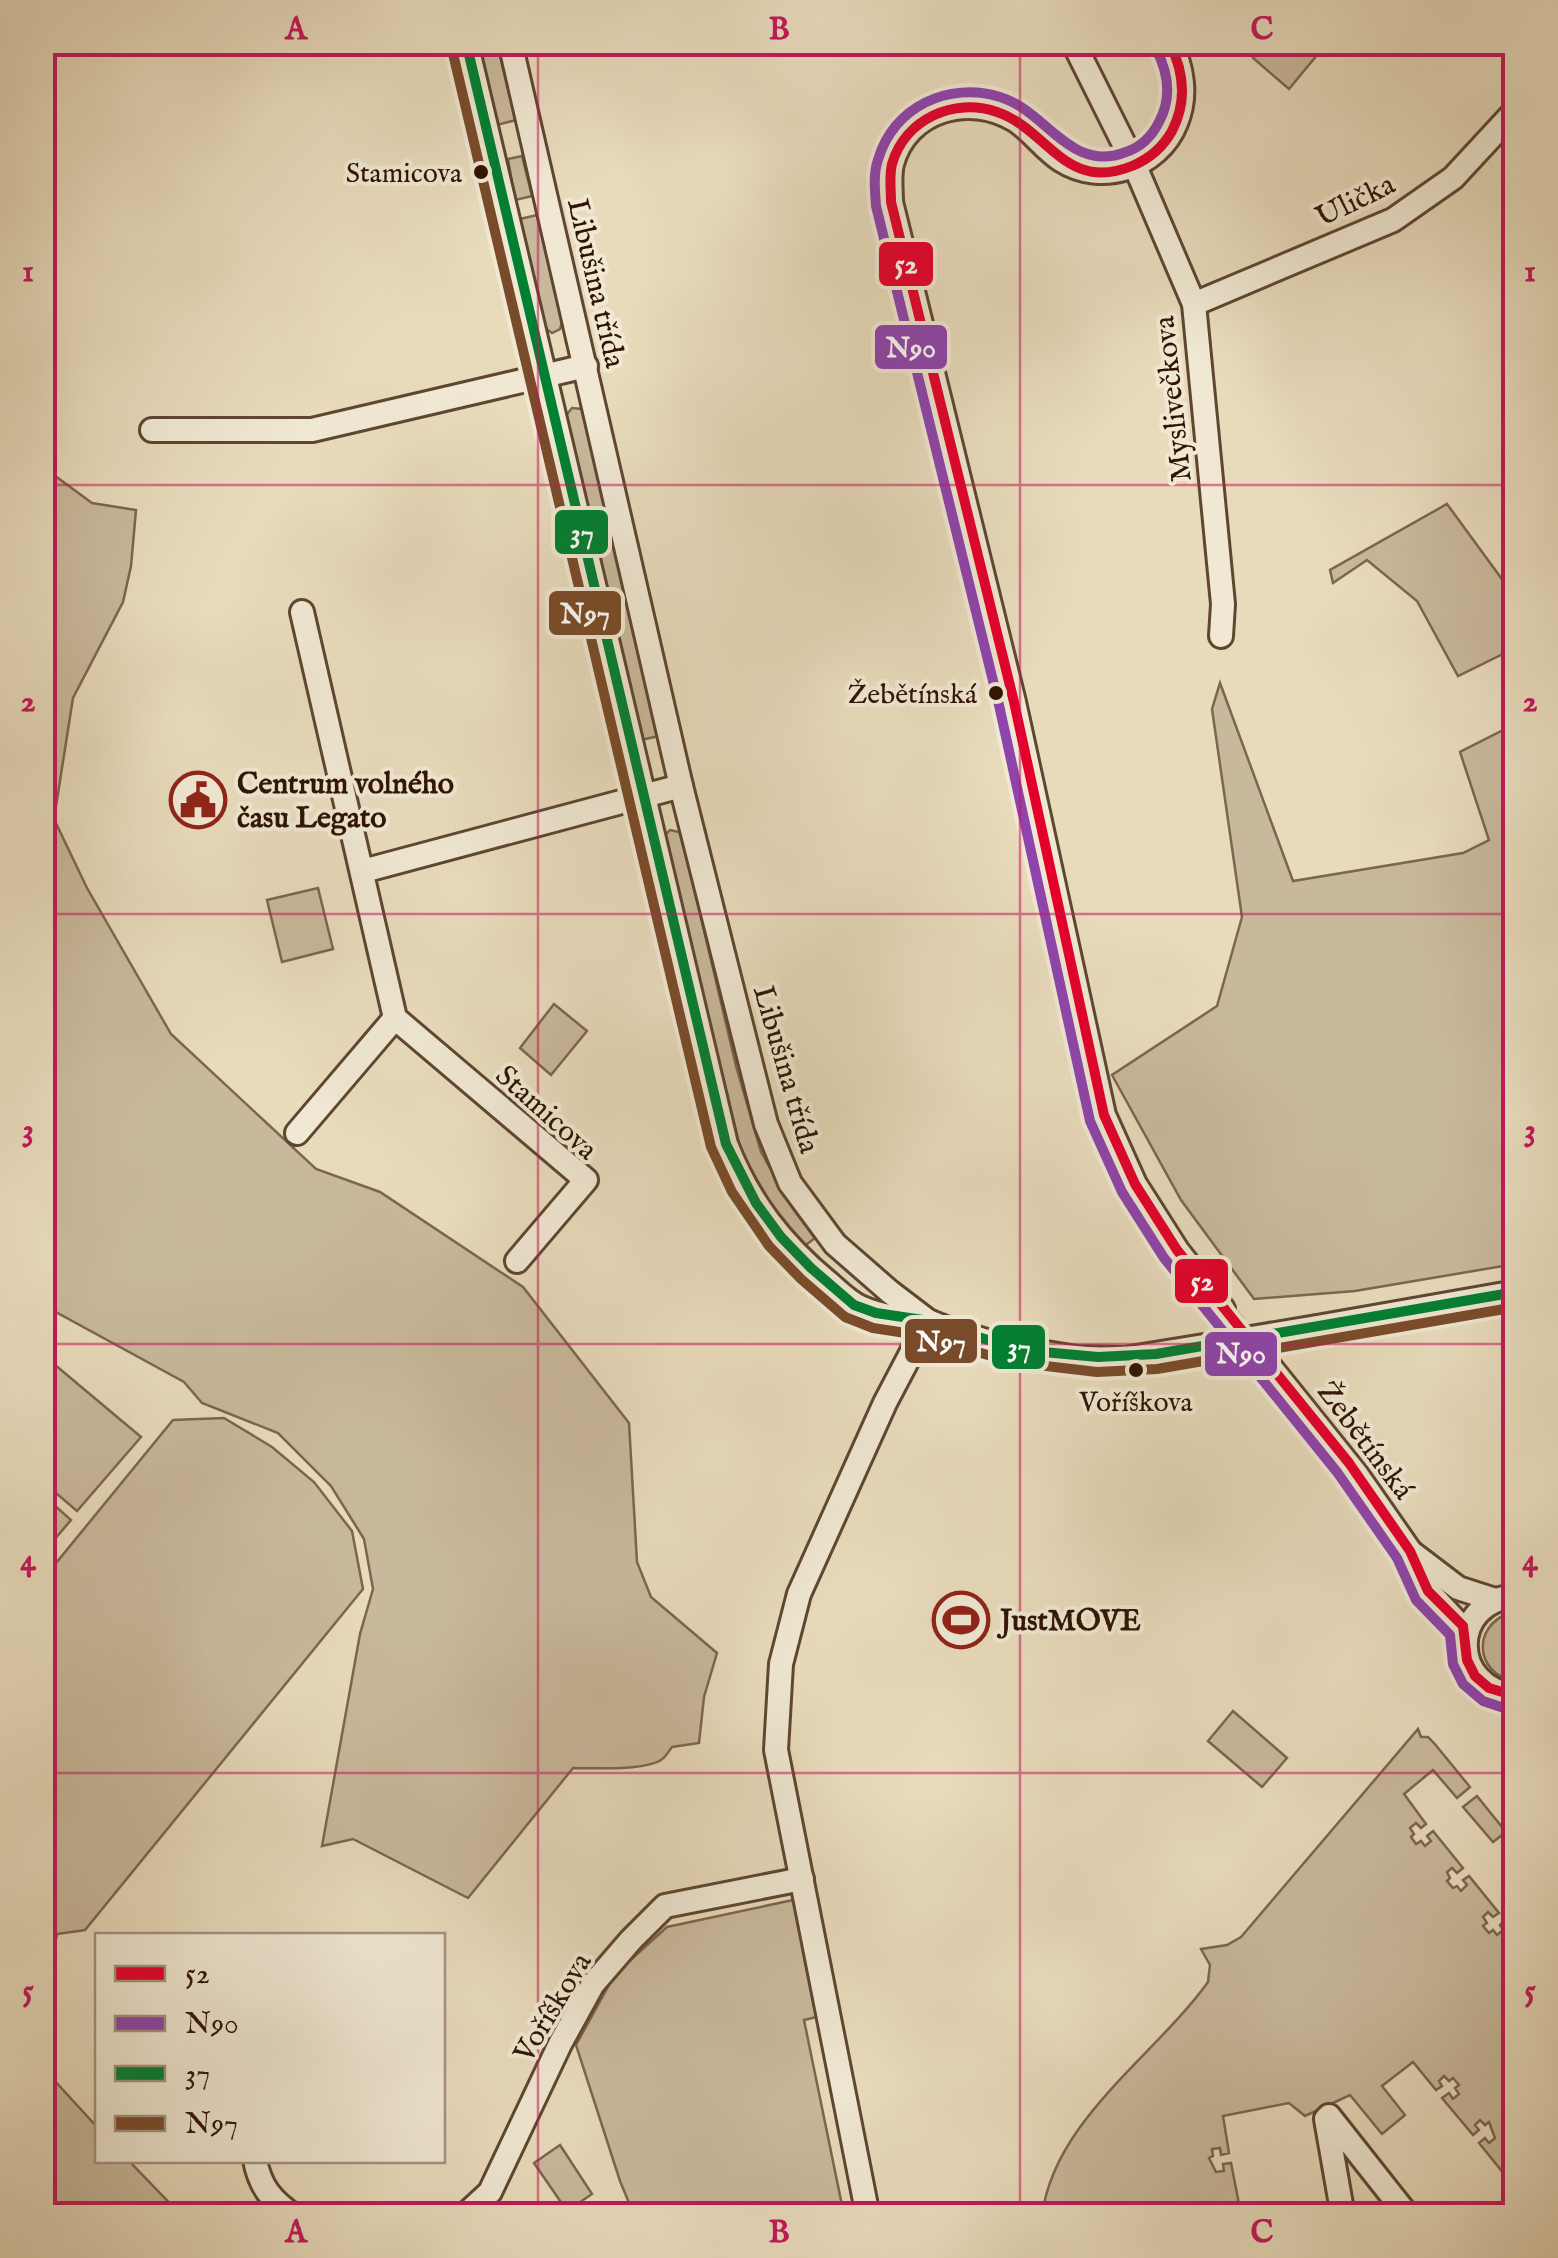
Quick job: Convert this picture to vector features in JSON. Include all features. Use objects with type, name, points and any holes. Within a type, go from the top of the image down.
[{"type":"street","points":[[466,42],[726,1144],[738,1174],[784,1242],[858,1307],[894,1318],[928,1321],[1002,1346],[1077,1358],[1124,1359],[1516,1292]]},
{"type":"street","name":"Libušina třída","points":[[510,42],[681,786],[766,1124],[790,1183],[835,1244],[928,1321]]},
{"type":"street","name":"Myslivečkova","points":[[1073,42],[1136,166],[1194,304],[1223,604],[1221,636]]},
{"type":"street","points":[[1168,42],[1184,88],[1176,124],[1162,146],[1136,166],[1118,172],[1088,172],[1062,161],[1015,120],[986,108],[952,107],[926,116],[907,132],[891,165],[891,202],[1014,702],[1104,1114],[1135,1184],[1177,1250],[1223,1309]]},
{"type":"street","name":"Ulička","points":[[1194,304],[1393,220],[1453,178],[1512,124]]},
{"type":"street","points":[[152,430],[312,430],[586,366]]},
{"type":"street","points":[[296,1133],[395,1018],[302,612]]},
{"type":"street","points":[[363,870],[681,786]]},
{"type":"street","name":"Stamicova","points":[[395,1018],[586,1180],[517,1261]]},
{"type":"street","points":[[868,2216],[776,1750],[781,1664],[799,1594],[885,1402],[928,1321]]},
{"type":"street","name":"Žebětínská","points":[[1271,1368],[1348,1463],[1410,1551],[1428,1591],[1467,1632]]},
{"type":"street","name":"Žebětínská","points":[[1410,1551],[1458,1588],[1505,1598]]},
{"type":"street","points":[[1505,1598],[1477,1613],[1467,1632],[1467,1659],[1476,1678],[1492,1691],[1516,1696]]},
{"type":"street","name":"Voříškova","points":[[464,2216],[490,2192],[593,1984],[665,1906],[802,1879]]},
{"type":"street","points":[[1344,2216],[1326,2119],[1329,2116],[1408,2216]]},
{"type":"street","points":[[256,2163],[259,2182],[278,2205],[294,2216]]},
{"type":"shaded area","points":[[1267,42],[1327,43],[1289,89],[1253,58]]},
{"type":"shaded area","points":[[478,43],[497,43],[516,120],[497,125]]},
{"type":"shaded area","points":[[522,156],[532,196],[515,200],[508,159]]},
{"type":"shaded area","points":[[537,215],[563,320],[560,329],[552,333],[545,328],[520,219]]},
{"type":"shaded area","points":[[572,408],[584,413],[659,736],[641,740],[564,418]]},
{"type":"shaded area","points":[[43,467],[92,503],[136,510],[123,602],[73,698],[54,819],[87,888],[171,1034],[316,1169],[380,1192],[523,1287],[629,1423],[637,1562],[651,1597],[717,1653],[704,1697],[699,1743],[672,1747],[661,1760],[643,1766],[573,1768],[468,1898],[353,1839],[322,1846],[360,1634],[373,1589],[364,1539],[331,1486],[278,1433],[202,1403],[184,1382],[43,1305]]},
{"type":"shaded area","points":[[1447,504],[1515,597],[1515,667],[1503,654],[1458,676],[1417,601],[1367,560],[1333,583],[1330,570]]},
{"type":"shaded area","points":[[1220,683],[1293,881],[1463,853],[1489,840],[1460,752],[1515,724],[1515,1264],[1355,1291],[1254,1299],[1181,1200],[1112,1075],[1217,1006],[1242,917],[1212,709]]},
{"type":"shaded area","points":[[670,830],[682,837],[736,1066],[761,1152],[815,1238],[803,1247],[779,1219],[741,1152],[664,836]]},
{"type":"shaded area","points":[[318,888],[333,949],[282,962],[267,900]]},
{"type":"shaded area","points":[[554,1004],[587,1031],[551,1075],[520,1048]]},
{"type":"shaded area","points":[[42,1354],[141,1437],[77,1511],[43,1482]]},
{"type":"shaded area","points":[[224,1418],[272,1447],[314,1482],[352,1531],[363,1589],[85,1930],[57,1934],[51,1965],[43,1969],[43,1579],[173,1420]]},
{"type":"shaded area","points":[[43,1495],[71,1520],[43,1553]]},
{"type":"shaded area","points":[[1515,1613],[1513,1681],[1491,1669],[1483,1649],[1489,1628]]},
{"type":"shaded area","points":[[1233,1711],[1287,1758],[1262,1787],[1208,1741]]},
{"type":"shaded area","points":[[1418,1729],[1421,1737],[1434,1743],[1470,1787],[1457,1798],[1433,1770],[1404,1794],[1426,1824],[1421,1828],[1416,1823],[1410,1828],[1414,1834],[1411,1837],[1416,1844],[1421,1841],[1425,1846],[1433,1831],[1463,1868],[1457,1873],[1452,1868],[1447,1872],[1447,1881],[1461,1891],[1467,1885],[1463,1880],[1469,1876],[1499,1913],[1493,1917],[1488,1912],[1483,1917],[1487,1923],[1483,1926],[1497,1935],[1505,1921],[1515,1934],[1516,2166],[1511,2170],[1515,2175],[1509,2180],[1479,2143],[1495,2138],[1489,2122],[1485,2125],[1480,2120],[1475,2125],[1479,2130],[1473,2135],[1442,2098],[1449,2093],[1453,2099],[1459,2094],[1455,2088],[1459,2085],[1453,2078],[1449,2081],[1444,2076],[1439,2081],[1442,2086],[1436,2090],[1413,2062],[1382,2086],[1405,2115],[1382,2134],[1350,2095],[1305,2116],[1289,2103],[1223,2116],[1229,2153],[1221,2155],[1220,2148],[1212,2149],[1213,2156],[1209,2158],[1216,2172],[1224,2171],[1223,2164],[1231,2163],[1240,2209],[1232,2211],[1230,2205],[1223,2206],[1220,2216],[1042,2216],[1050,2181],[1086,2119],[1208,1982],[1210,1965],[1201,1949],[1227,1945],[1241,1937]]},
{"type":"shaded area","points":[[1477,1796],[1506,1832],[1493,1842],[1463,1807]]},
{"type":"shaded area","points":[[807,1897],[829,2014],[804,2020],[844,2215],[634,2215],[576,2045],[615,1974],[667,1927]]},
{"type":"shaded area","points":[[42,2067],[95,2125],[95,2163],[131,2163],[181,2215],[43,2215]]},
{"type":"shaded area","points":[[560,2145],[592,2194],[567,2211],[534,2163]]},
{"type":"tunnel","points":[[1223,1309],[1271,1368]]},
{"type":"transit line","name":"37","points":[[466,42],[726,1144],[756,1203],[781,1237],[854,1305],[1043,1352],[1098,1357],[1156,1354],[1516,1292]]},
{"type":"transit line","name":"52","points":[[1169,42],[1180,75],[1180,109],[1168,137],[1144,160],[1109,172],[1090,171],[1058,156],[1015,120],[997,112],[964,107],[920,124],[898,148],[891,169],[891,202],[1014,702],[1104,1115],[1135,1184],[1177,1250],[1349,1463],[1410,1551],[1428,1591],[1463,1626],[1467,1660],[1475,1676],[1489,1688],[1516,1696]]},
{"type":"transit line","name":"N97","points":[[451,45],[711,1147],[732,1192],[769,1246],[845,1317],[873,1328],[919,1335],[1012,1362],[1097,1372],[1157,1369],[1516,1307]]},
{"type":"transit line","name":"N90","points":[[1156,49],[1166,76],[1166,104],[1153,132],[1136,147],[1106,157],[1089,155],[1017,104],[1000,97],[980,93],[943,96],[909,113],[885,141],[875,171],[876,206],[999,705],[1090,1121],[1122,1192],[1164,1258],[1337,1472],[1397,1558],[1416,1600],[1450,1635],[1453,1664],[1463,1684],[1483,1701],[1513,1711]]},
{"type":"place","name":"Stamicova","points":[[481,172]]},
{"type":"place","name":"Žebětínská","points":[[996,693]]},
{"type":"place","name":"Centrum volného času Legato","points":[[198,800]]},
{"type":"place","name":"Voříškova","points":[[1136,1370]]},
{"type":"place","name":"JustMOVE","points":[[961,1620]]}]
